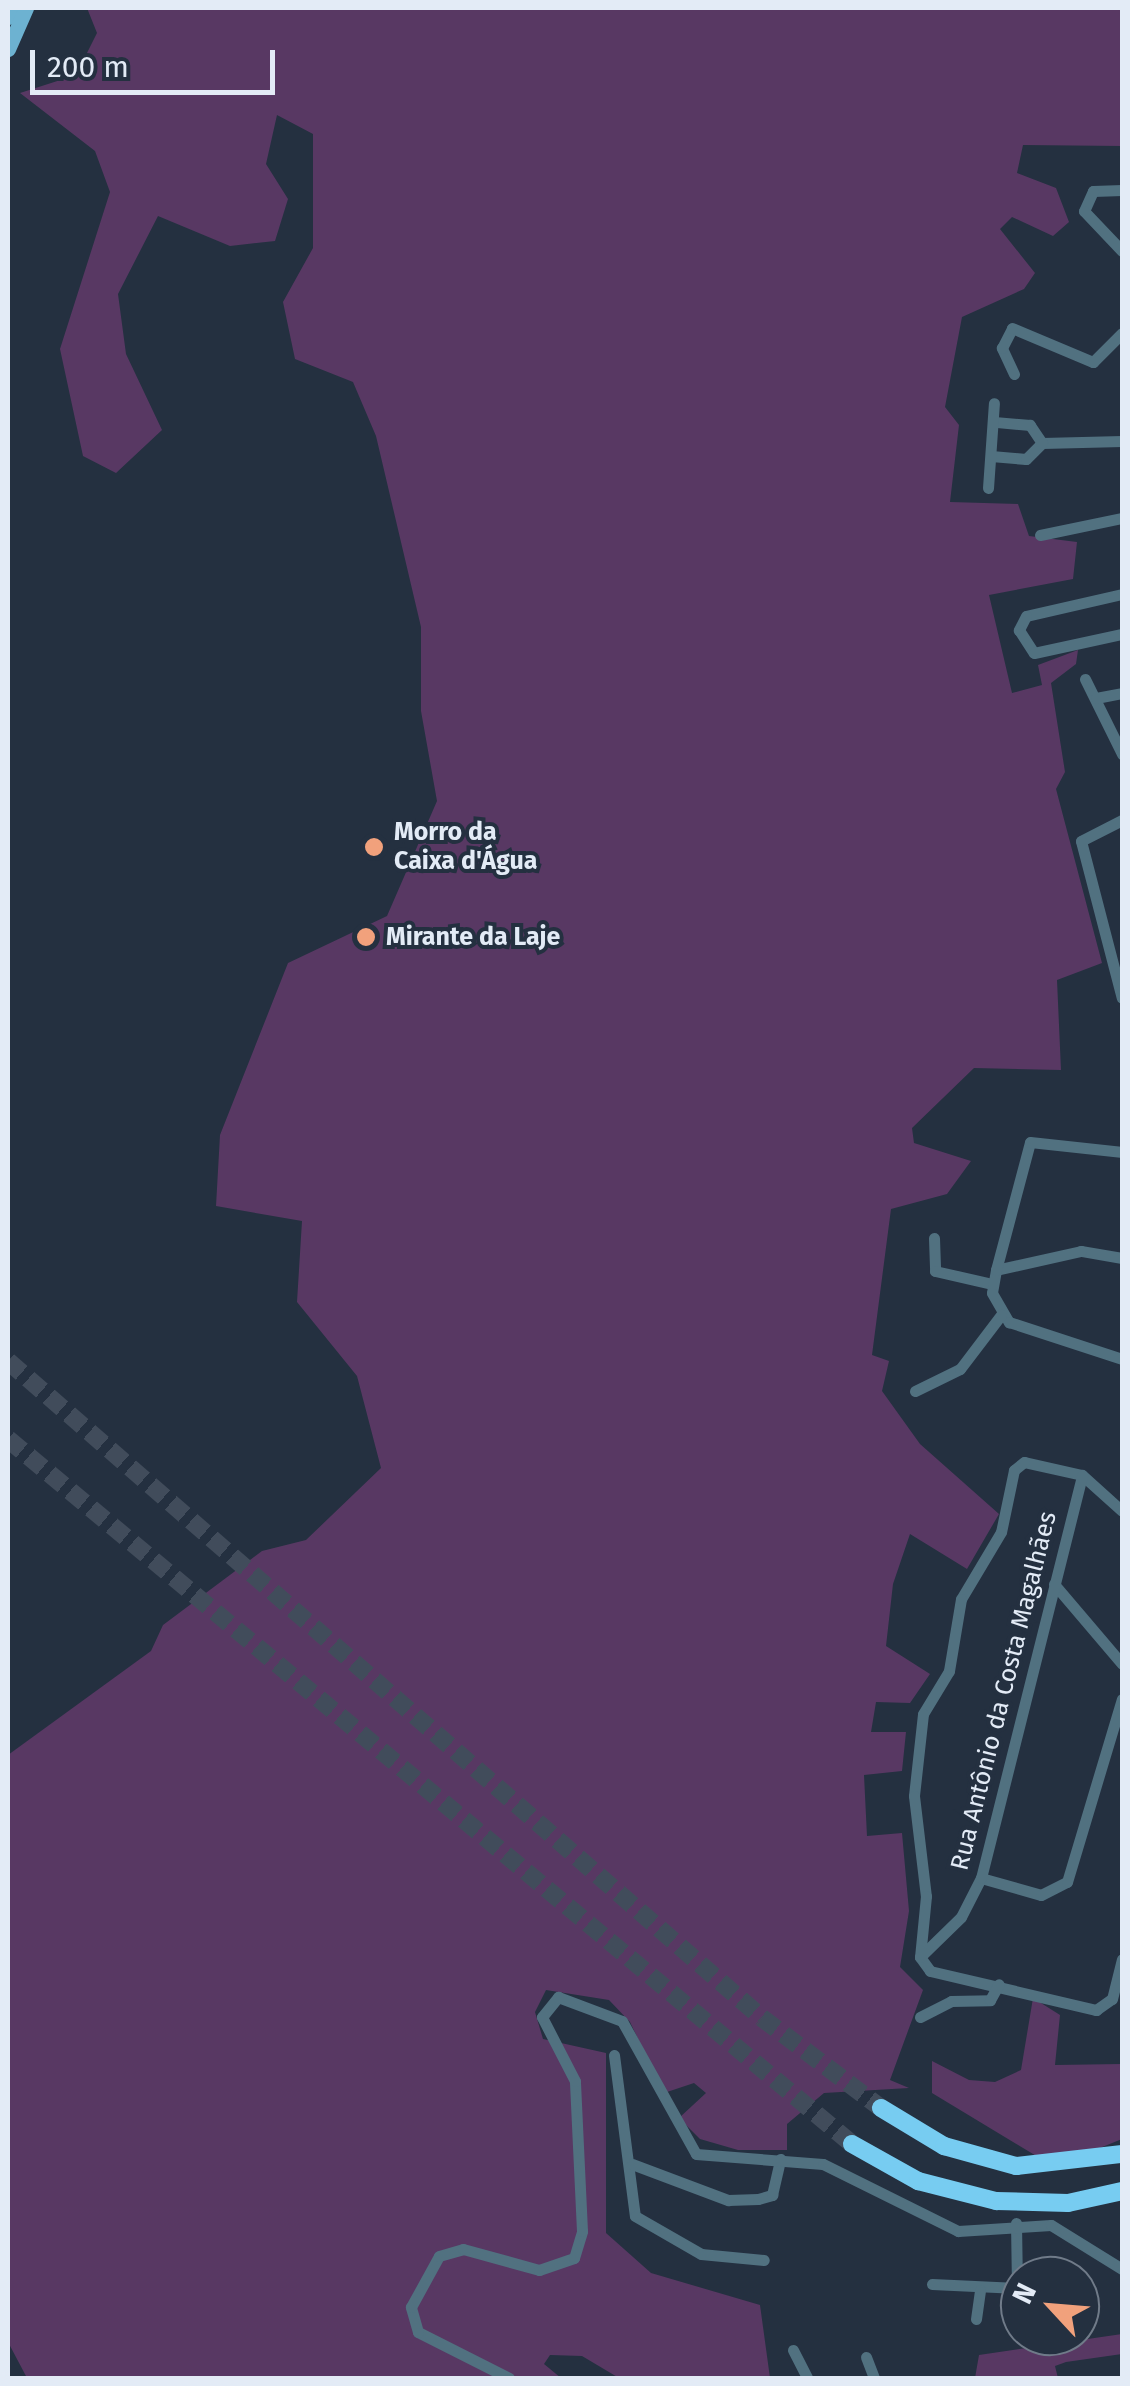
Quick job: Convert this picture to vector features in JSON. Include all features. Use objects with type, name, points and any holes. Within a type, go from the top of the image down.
[{"type":"highway","points":[[881,2108],[944,2146],[1016,2166],[1122,2154]]},
{"type":"highway","points":[[852,2144],[918,2180],[996,2202],[1068,2203],[1122,2191]]},
{"type":"main road","points":[[8,17],[13,8]]},
{"type":"main road","points":[[8,49],[26,8]]},
{"type":"street","points":[[1122,190],[1092,191],[1084,211],[1122,252]]},
{"type":"street","points":[[1014,374],[1002,348],[1012,328],[1093,362],[1122,333]]},
{"type":"street","points":[[988,488],[994,403]]},
{"type":"street","points":[[994,422],[1030,425],[1042,443]]},
{"type":"street","points":[[990,456],[1026,459],[1042,443],[1122,441]]},
{"type":"street","points":[[1040,535],[1122,518]]},
{"type":"street","points":[[1122,594],[1026,616],[1018,630],[1034,654],[1122,634]]},
{"type":"street","points":[[1085,679],[1122,754]]},
{"type":"street","points":[[1096,698],[1122,693]]},
{"type":"street","points":[[1122,820],[1081,840],[1122,998]]},
{"type":"street","points":[[1001,1315],[992,1284],[1030,1142],[1122,1152]]},
{"type":"street","points":[[934,1238],[935,1270],[992,1284]]},
{"type":"street","points":[[996,1270],[1081,1251],[1122,1258]]},
{"type":"street","points":[[1001,1315],[1122,1359]]},
{"type":"street","points":[[915,1391],[960,1369],[1001,1315]]},
{"type":"street","points":[[1122,1511],[1082,1474],[1018,1464],[1001,1532],[956,1612],[949,1671],[920,1726],[920,1957],[930,1971],[1000,1984],[1096,2010],[1112,1999],[1122,1959]]},
{"type":"street","name":"Rua Antônio da Costa Magalhães","points":[[920,1957],[960,1917],[981,1878],[1082,1474]]},
{"type":"street","points":[[1054,1584],[1122,1664]]},
{"type":"street","points":[[981,1878],[1041,1895],[1067,1882],[1122,1699]]},
{"type":"street","points":[[920,2016],[951,2001],[990,2000],[1000,1984]]},
{"type":"street","points":[[509,2378],[418,2332],[411,2308],[439,2256],[464,2249],[539,2270],[574,2258],[582,2231],[575,2081],[543,2027],[551,1999],[622,2020],[696,2154],[823,2164],[949,2229],[1016,2223],[1076,2233],[1122,2270]]},
{"type":"street","points":[[614,2055],[642,2224],[702,2254],[764,2260]]},
{"type":"street","points":[[632,2164],[728,2200],[758,2200],[772,2195],[780,2159]]},
{"type":"street","points":[[1016,2223],[1017,2256]]},
{"type":"street","points":[[932,2284],[1000,2289]]},
{"type":"street","points":[[976,2320],[980,2290]]},
{"type":"street","points":[[793,2350],[807,2378]]},
{"type":"street","points":[[866,2358],[874,2378]]},
{"type":"shaded area","points":[[87,8],[1122,8],[1122,146],[1023,145],[1017,173],[1056,188],[1069,222],[1053,236],[1012,217],[1000,229],[1035,273],[1024,289],[962,317],[945,407],[959,425],[950,502],[1018,504],[1029,536],[1077,542],[1073,579],[989,595],[1012,693],[1042,685],[1038,665],[1078,650],[1076,664],[1051,683],[1065,772],[1056,789],[1102,963],[1057,980],[1061,1070],[974,1068],[912,1128],[914,1143],[971,1161],[947,1194],[891,1209],[872,1355],[889,1361],[882,1391],[920,1444],[999,1514],[967,1569],[910,1534],[893,1584],[886,1646],[930,1674],[910,1703],[876,1702],[871,1732],[906,1732],[902,1771],[864,1775],[867,1836],[902,1833],[909,1911],[900,1967],[923,1990],[890,2080],[909,2088],[824,2093],[787,2124],[787,2150],[738,2150],[700,2139],[679,2118],[706,2093],[694,2083],[664,2093],[630,2022],[609,2000],[546,1990],[535,2012],[543,2039],[606,2053],[606,2233],[651,2273],[760,2305],[770,2378],[619,2378],[582,2356],[550,2355],[544,2364],[561,2378],[27,2378],[8,2342],[8,1755],[151,1651],[163,1625],[262,1551],[306,1540],[381,1468],[357,1376],[297,1302],[302,1221],[216,1206],[220,1135],[288,963],[387,916],[437,801],[421,711],[421,627],[376,436],[353,382],[295,359],[283,302],[313,248],[313,134],[277,115],[266,164],[288,199],[275,241],[230,246],[158,216],[118,294],[126,354],[162,430],[116,473],[83,456],[60,349],[110,192],[95,151],[20,93],[76,75],[97,33]]},
{"type":"shaded area","points":[[1033,1998],[1060,2015],[1055,2065],[1122,2064],[1122,2139],[1080,2156],[1038,2157],[932,2093],[932,2061],[969,2080],[995,2082],[1021,2070]]},
{"type":"shaded area","points":[[1122,2334],[1122,2354],[1055,2366],[1058,2378],[975,2378],[979,2355],[1000,2352],[1000,2356],[1100,2356],[1100,2337]]},
{"type":"tunnel","points":[[8,1361],[762,2018],[881,2108]]},
{"type":"tunnel","points":[[8,1439],[852,2144]]},
{"type":"place","name":"Morro da Caixa d'Água","points":[[374,847]]},
{"type":"place","name":"Mirante da Laje","points":[[366,937]]}]
